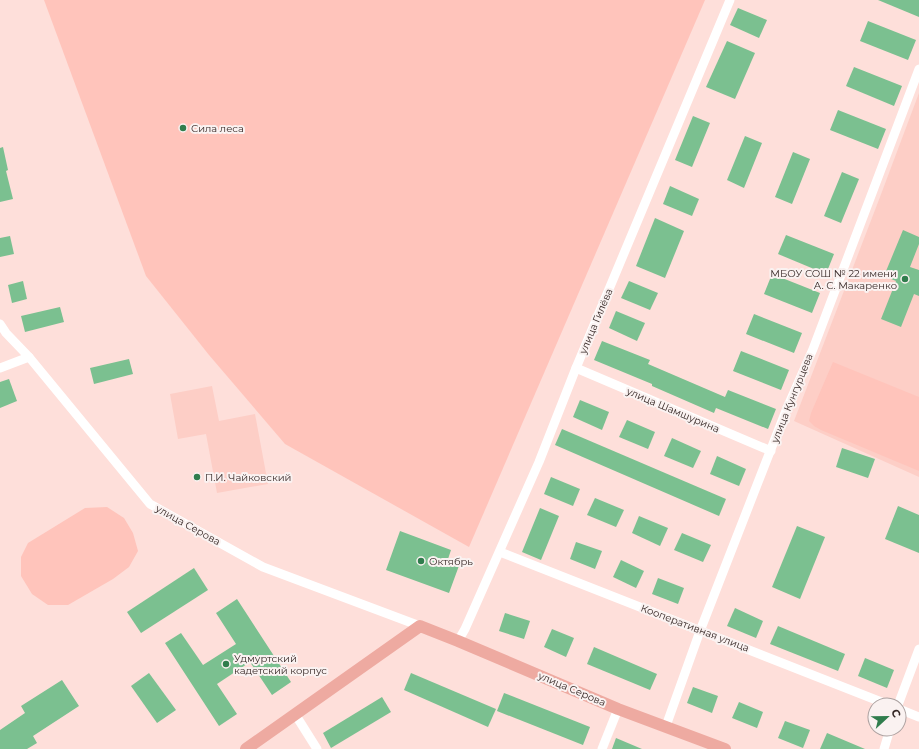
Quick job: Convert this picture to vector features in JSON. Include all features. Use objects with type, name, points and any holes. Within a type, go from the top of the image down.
[{"type":"main road","name":"улица Серова","points":[[420,626],[458,640],[618,709],[724,749]]},
{"type":"main road","points":[[246,749],[420,626]]},
{"type":"street","name":"улица Гилёва","points":[[458,640],[465,629],[539,462],[576,368],[730,0]]},
{"type":"street","name":"улица Кунгурцева","points":[[666,726],[700,631],[787,408],[812,349],[919,69]]},
{"type":"street","name":"улица Серова","points":[[0,324],[150,504],[263,567],[420,626]]},
{"type":"street","points":[[0,368],[29,357]]},
{"type":"street","name":"улица Шамшурина","points":[[576,368],[771,451]]},
{"type":"street","name":"Кооперативная улица","points":[[500,552],[869,697]]},
{"type":"street","points":[[901,697],[919,649]]},
{"type":"street","points":[[602,749],[618,709]]},
{"type":"street","points":[[907,712],[919,717]]},
{"type":"street","points":[[295,714],[317,749]]},
{"type":"street","points":[[884,749],[888,737]]},
{"type":"shaded area","points":[[44,0],[705,0],[469,547],[285,444],[209,355],[146,276]]},
{"type":"shaded area","points":[[919,93],[919,477],[794,421]]},
{"type":"shaded area","points":[[833,362],[919,397],[919,471],[821,430],[809,421]]},
{"type":"shaded area","points":[[212,386],[219,421],[255,414],[268,484],[217,493],[206,434],[178,439],[170,394]]},
{"type":"shaded area","points":[[107,507],[124,518],[133,533],[138,551],[129,567],[113,579],[68,605],[48,605],[32,594],[21,576],[21,557],[28,543],[85,508]]},
{"type":"building","points":[[878,0],[919,0],[919,17]]},
{"type":"building","points":[[738,8],[767,20],[759,38],[730,25]]},
{"type":"building","points":[[868,21],[916,40],[908,60],[860,41]]},
{"type":"building","points":[[727,41],[755,53],[735,99],[706,87]]},
{"type":"building","points":[[854,67],[902,86],[894,106],[846,86]]},
{"type":"building","points":[[838,110],[886,129],[878,149],[830,130]]},
{"type":"building","points":[[693,116],[710,123],[692,167],[675,160]]},
{"type":"building","points":[[745,136],[762,143],[744,188],[727,180]]},
{"type":"building","points":[[3,147],[8,170],[6,171],[13,199],[0,202],[0,148]]},
{"type":"building","points":[[793,152],[810,159],[792,204],[775,197]]},
{"type":"building","points":[[842,172],[859,179],[841,223],[824,216]]},
{"type":"building","points":[[670,186],[699,199],[692,216],[663,204]]},
{"type":"building","points":[[655,218],[684,231],[665,278],[636,266]]},
{"type":"building","name":"МБОУ СОШ № 22 имени А. С. Макаренко","points":[[903,230],[919,237],[919,244],[910,267],[919,270],[919,296],[914,294],[901,327],[881,319],[896,281],[884,276]]},
{"type":"building","points":[[786,235],[834,254],[826,274],[778,254]]},
{"type":"building","points":[[10,236],[14,254],[0,257],[0,238]]},
{"type":"building","points":[[772,274],[820,293],[812,313],[764,294]]},
{"type":"building","points":[[23,281],[27,299],[12,303],[8,285]]},
{"type":"building","points":[[629,281],[658,293],[650,310],[621,298]]},
{"type":"building","points":[[60,307],[64,322],[25,332],[21,316]]},
{"type":"building","points":[[616,311],[645,323],[637,341],[609,328]]},
{"type":"building","points":[[754,314],[802,333],[794,353],[746,334]]},
{"type":"building","points":[[602,341],[650,360],[648,364],[725,397],[728,390],[776,409],[768,429],[716,408],[714,413],[652,386],[652,384],[594,360]]},
{"type":"building","points":[[741,351],[789,370],[781,390],[733,371]]},
{"type":"building","points":[[129,359],[133,374],[94,384],[90,368]]},
{"type":"building","points":[[9,379],[17,401],[0,408],[0,382]]},
{"type":"building","points":[[580,400],[609,412],[602,430],[573,417]]},
{"type":"building","points":[[627,420],[655,432],[648,449],[619,437]]},
{"type":"building","points":[[562,429],[726,499],[719,516],[555,445]]},
{"type":"building","points":[[672,438],[701,451],[693,468],[664,456]]},
{"type":"building","points":[[842,448],[875,459],[868,478],[836,467]]},
{"type":"building","points":[[717,456],[746,469],[739,486],[710,474]]},
{"type":"building","points":[[551,477],[580,489],[573,506],[544,494]]},
{"type":"building","points":[[595,498],[624,510],[616,527],[587,515]]},
{"type":"building","points":[[898,506],[919,515],[919,553],[885,539]]},
{"type":"building","points":[[540,508],[559,516],[541,560],[522,552]]},
{"type":"building","points":[[639,516],[668,528],[660,546],[632,533]]},
{"type":"building","points":[[797,526],[825,537],[800,599],[772,587]]},
{"type":"building","name":"Октябрь","points":[[400,531],[451,550],[448,559],[460,563],[449,593],[386,570]]},
{"type":"building","points":[[682,533],[711,545],[703,562],[674,550]]},
{"type":"building","points":[[576,542],[602,551],[595,569],[570,559]]},
{"type":"building","points":[[621,560],[644,571],[636,588],[613,577]]},
{"type":"building","points":[[194,568],[208,590],[141,633],[127,612]]},
{"type":"building","points":[[658,578],[684,588],[678,604],[652,594]]},
{"type":"building","name":"Удмуртский кадетский корпус","points":[[237,599],[291,682],[272,695],[250,662],[217,684],[237,714],[219,726],[165,643],[181,633],[203,665],[236,644],[216,613]]},
{"type":"building","points":[[735,608],[763,621],[756,638],[727,626]]},
{"type":"building","points":[[505,613],[530,621],[524,639],[499,631]]},
{"type":"building","points":[[778,626],[845,654],[838,671],[770,644]]},
{"type":"building","points":[[552,629],[574,638],[566,657],[544,647]]},
{"type":"building","points":[[594,647],[657,674],[650,690],[587,664]]},
{"type":"building","points":[[865,658],[894,670],[887,688],[858,676]]},
{"type":"building","points":[[149,673],[176,710],[157,723],[131,686]]},
{"type":"building","points":[[411,673],[496,709],[488,727],[404,690]]},
{"type":"building","points":[[62,680],[79,706],[33,736],[37,743],[27,749],[0,749],[0,730],[25,713],[21,706]]},
{"type":"building","points":[[693,687],[718,696],[712,713],[687,703]]},
{"type":"building","points":[[504,693],[590,727],[583,745],[497,711]]},
{"type":"building","points":[[382,697],[391,712],[331,748],[323,733]]},
{"type":"building","points":[[739,702],[763,712],[757,728],[732,718]]},
{"type":"building","points":[[785,721],[810,730],[803,748],[778,738]]},
{"type":"building","points":[[827,733],[865,749],[820,749]]},
{"type":"building","points":[[616,738],[642,749],[612,749]]},
{"type":"place","name":"Сила леса","points":[[183,128]]},
{"type":"place","name":"МБОУ СОШ № 22 имени А. С. Макаренко","points":[[905,279]]},
{"type":"place","name":"П.И. Чайковский","points":[[197,477]]},
{"type":"place","name":"Октябрь","points":[[421,561]]},
{"type":"place","name":"Удмуртский кадетский корпус","points":[[226,664]]}]
